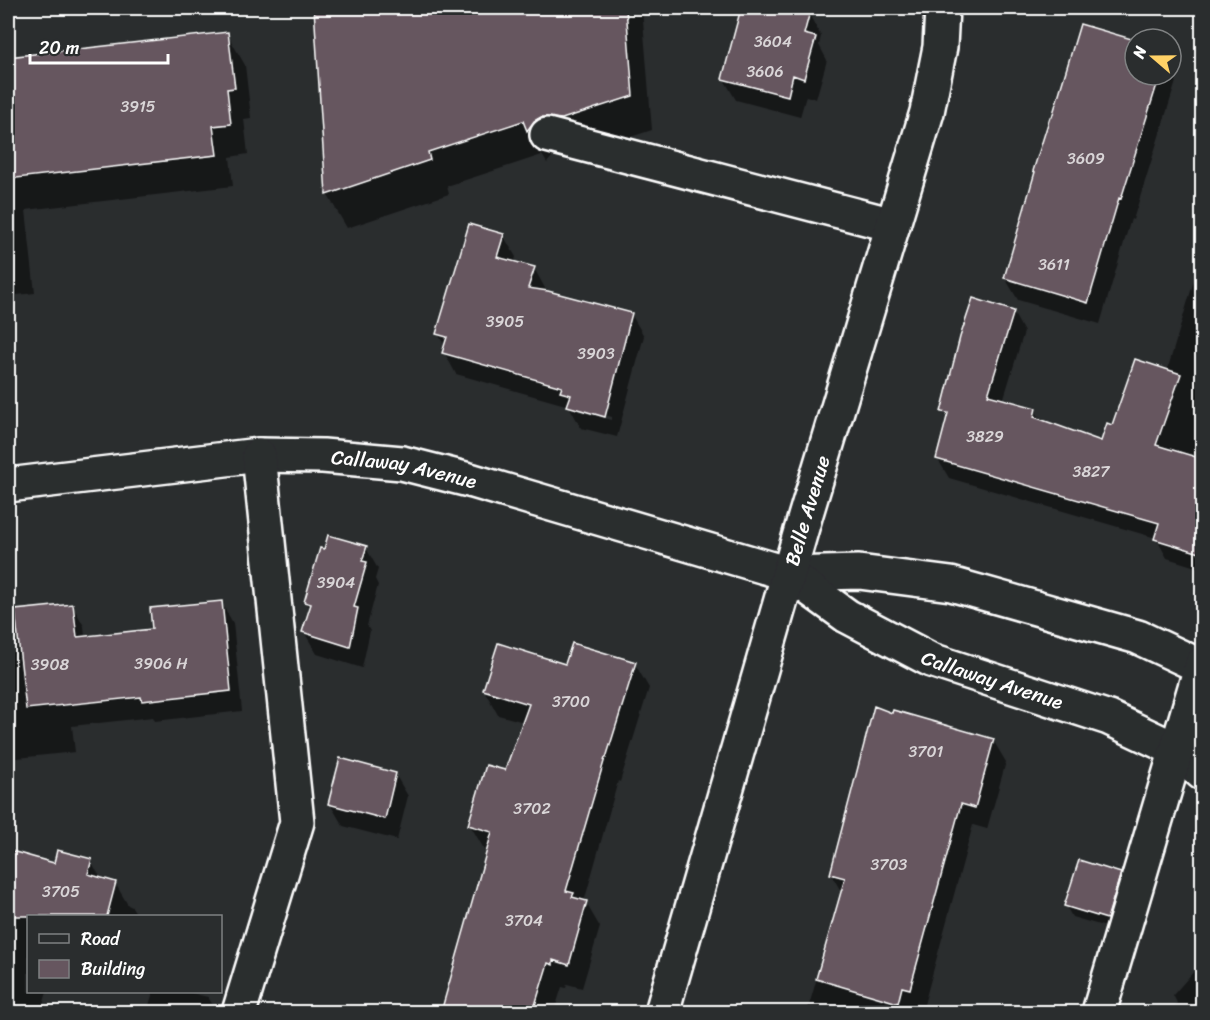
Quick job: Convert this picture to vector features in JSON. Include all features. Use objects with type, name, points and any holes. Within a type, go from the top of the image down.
[{"type":"street","name":"Belle Avenue","points":[[662,1012],[789,574],[927,112],[940,47],[942,8]]},
{"type":"street","points":[[547,135],[893,225]]},
{"type":"street","points":[[239,1012],[297,822],[259,454]]},
{"type":"street","name":"Callaway Avenue","points":[[8,485],[259,454],[323,456],[402,463],[473,481],[789,574],[859,572],[951,584],[1138,637],[1202,666]]},
{"type":"street","name":"Callaway Avenue","points":[[789,574],[847,616],[931,660],[1109,718],[1177,750],[1203,773]]},
{"type":"street","points":[[1099,1012],[1202,666]]},
{"type":"building","points":[[314,8],[626,8],[633,96],[562,119],[541,117],[534,121],[527,131],[523,121],[428,152],[430,160],[326,195]]},
{"type":"building","points":[[741,8],[811,8],[804,34],[816,37],[804,79],[793,75],[788,96],[722,79]]},
{"type":"building","points":[[1080,24],[1123,37],[1123,87],[1156,87],[1121,199],[1119,198],[1088,303],[1004,278],[1035,172],[1033,171],[1050,117],[1052,117]]},
{"type":"building","points":[[228,32],[235,88],[227,89],[231,124],[213,126],[217,155],[8,179],[8,57]]},
{"type":"building","points":[[469,224],[504,234],[497,257],[535,267],[528,288],[632,313],[605,417],[567,406],[571,395],[560,392],[562,387],[442,353],[447,337],[436,334]]},
{"type":"building","points":[[973,298],[1014,311],[988,395],[1036,408],[1034,417],[1101,441],[1107,423],[1112,425],[1135,359],[1181,374],[1156,445],[1203,459],[1203,554],[1154,539],[1159,523],[936,459],[948,413],[941,412],[960,337]]},
{"type":"building","points":[[328,535],[367,546],[362,561],[367,562],[354,607],[358,608],[350,647],[302,632],[311,604],[304,602],[320,548],[324,549]]},
{"type":"building","points":[[222,601],[231,691],[142,701],[141,697],[26,709],[15,610],[73,604],[77,637],[152,629],[150,608]]},
{"type":"building","points":[[498,643],[565,664],[572,643],[636,662],[566,891],[574,893],[572,897],[587,901],[569,965],[553,960],[553,965],[548,963],[533,1012],[441,1012],[492,832],[468,825],[486,765],[505,770],[529,704],[483,690]]},
{"type":"building","points":[[874,706],[892,713],[893,710],[994,739],[975,808],[961,804],[910,989],[902,987],[898,1003],[816,979],[845,878],[830,874]]},
{"type":"building","points":[[340,758],[396,773],[385,819],[328,804]]},
{"type":"building","points":[[8,850],[54,863],[57,850],[92,859],[88,874],[116,882],[107,915],[8,916]]},
{"type":"building","points":[[1079,860],[1121,873],[1107,919],[1064,906]]}]
